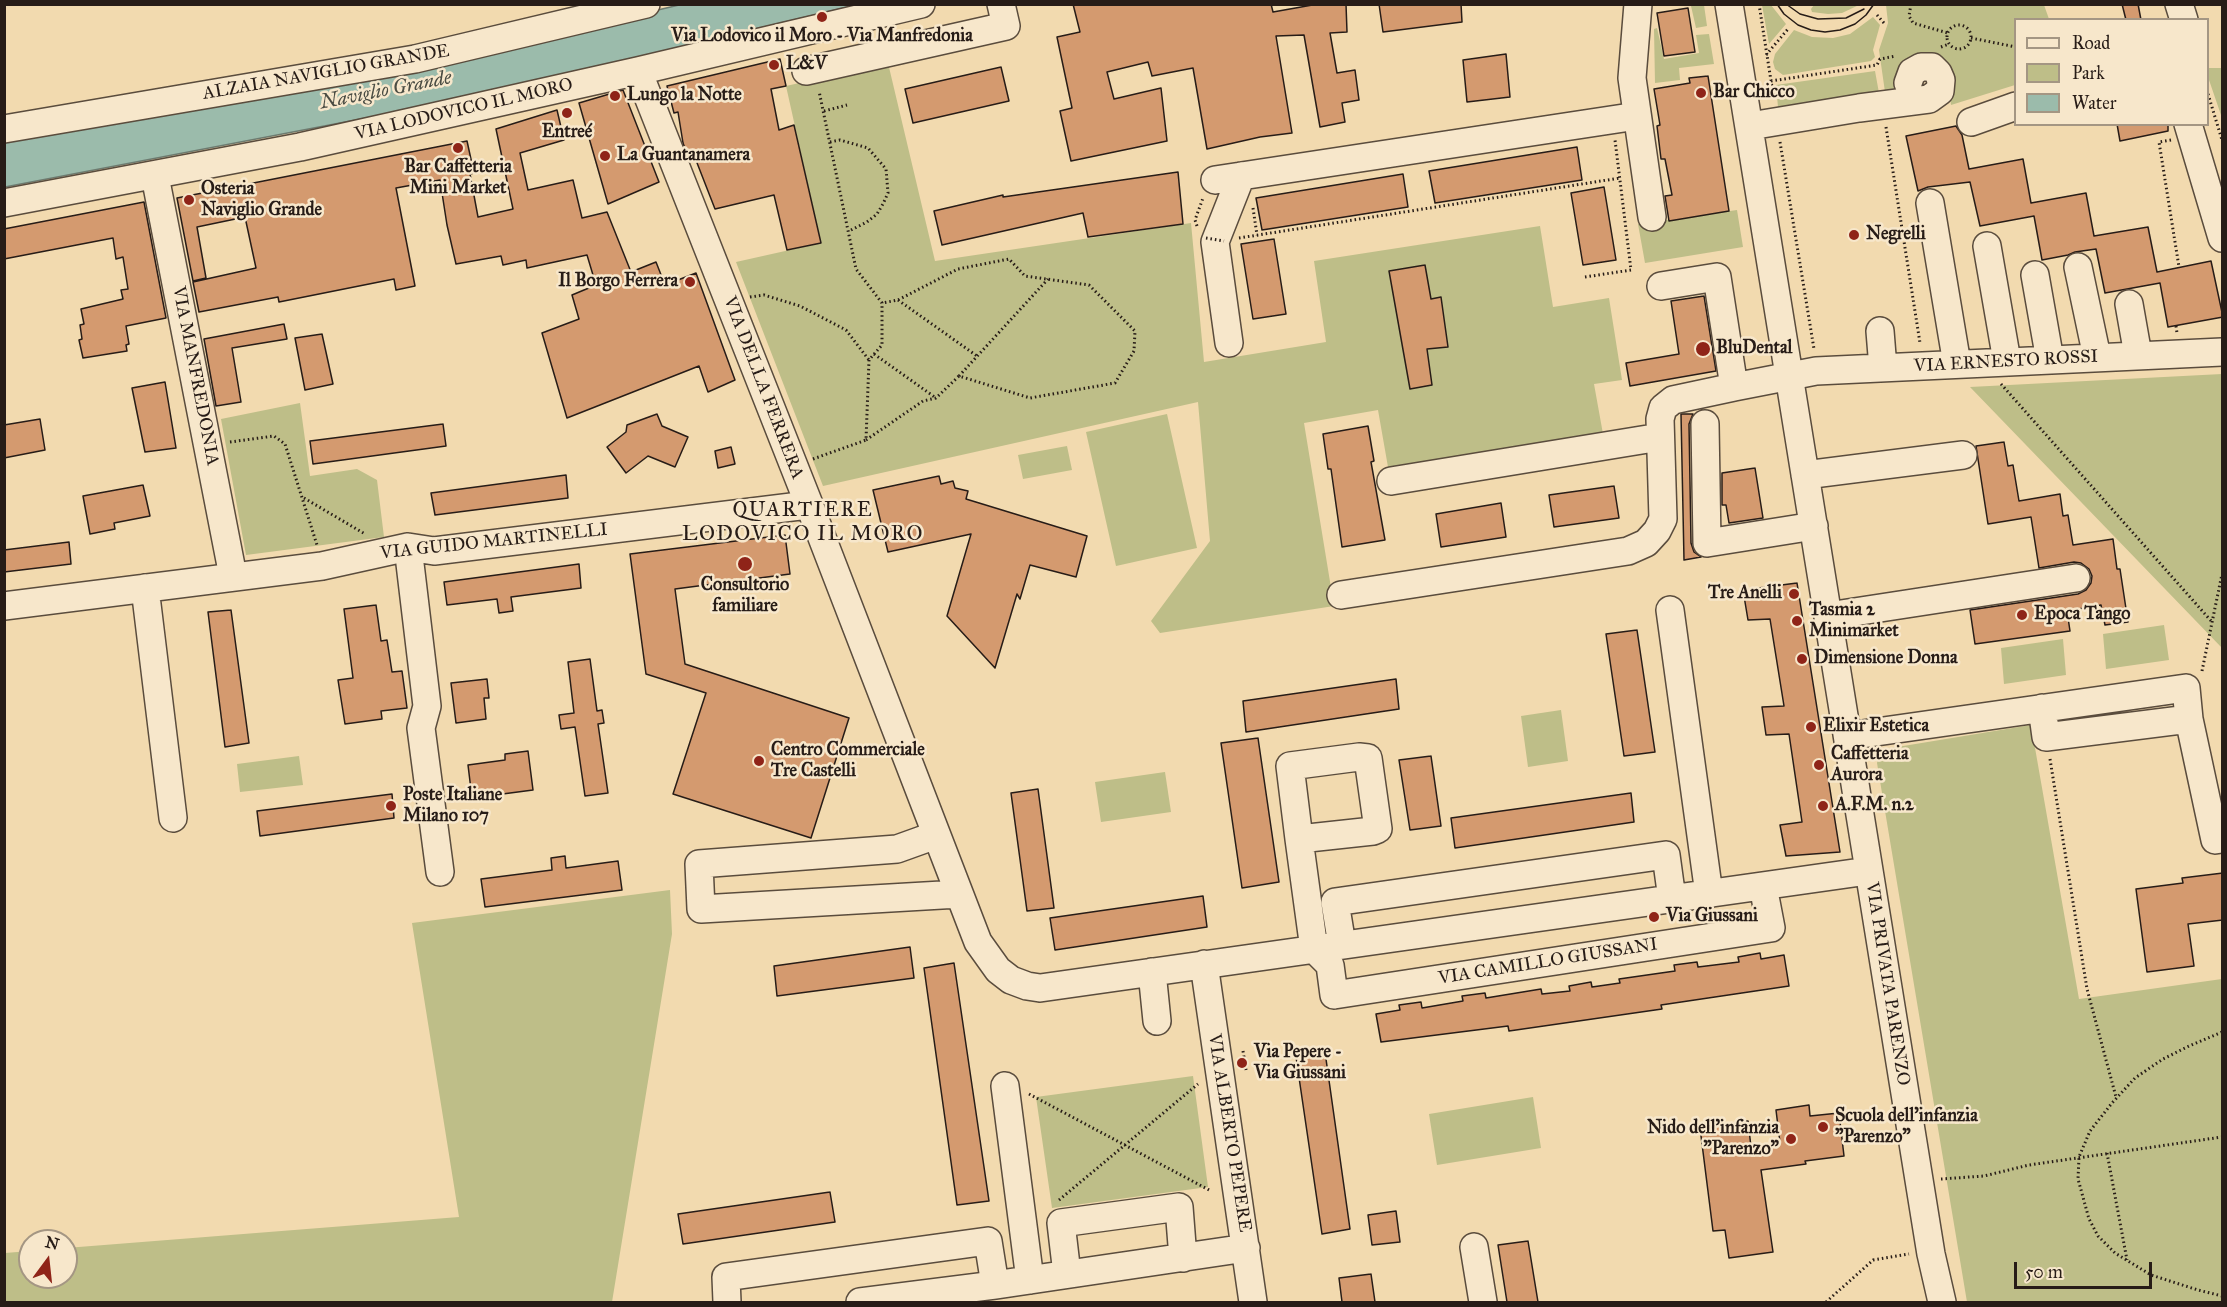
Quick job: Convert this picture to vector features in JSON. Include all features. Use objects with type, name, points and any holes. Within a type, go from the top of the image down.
[{"type":"street","name":"ALZAIA NAVIGLIO GRANDE","points":[[4,129],[415,59],[646,4]]},
{"type":"street","name":"VIA LODOVICO IL MORO","points":[[4,203],[311,145],[921,4]]},
{"type":"street","points":[[810,70],[1006,26],[1000,4]]},
{"type":"street","points":[[1638,4],[1629,117],[1652,217]]},
{"type":"street","name":"VIA PRIVATA PARENZO","points":[[1729,4],[1764,209],[1868,871],[1931,1254],[1942,1302]]},
{"type":"street","points":[[1750,126],[1929,99],[1940,92],[1941,80],[1932,68],[1921,67],[1912,72],[1908,83]]},
{"type":"street","name":"VIA DELLA FERRERA","points":[[638,71],[978,942],[998,970],[1011,980],[1027,986],[1040,988],[1152,972]]},
{"type":"street","points":[[1971,122],[2014,107]]},
{"type":"street","points":[[1215,180],[1629,117]]},
{"type":"street","points":[[2189,131],[2223,238]]},
{"type":"street","name":"VIA MANFREDONIA","points":[[155,176],[233,576]]},
{"type":"street","points":[[1229,343],[1215,242],[1241,176]]},
{"type":"street","points":[[1930,202],[1957,364]]},
{"type":"street","points":[[1987,246],[2003,371]]},
{"type":"street","points":[[2078,267],[2097,357]]},
{"type":"street","points":[[2035,275],[2050,360]]},
{"type":"street","points":[[1661,286],[1717,277],[1734,387]]},
{"type":"street","points":[[2129,304],[2138,355]]},
{"type":"street","points":[[1880,331],[1883,368]]},
{"type":"street","name":"VIA ERNESTO ROSSI","points":[[1341,596],[1628,551],[1646,543],[1657,531],[1663,519],[1660,419],[1663,408],[1673,400],[1816,371],[1957,364],[2003,371],[2050,360],[2223,352]]},
{"type":"street","points":[[1705,424],[1707,543],[1814,526]]},
{"type":"street","points":[[1391,481],[1660,436]]},
{"type":"street","points":[[1806,475],[1963,455]]},
{"type":"street","name":"VIA GUIDO MARTINELLI","points":[[4,606],[322,566],[408,547],[434,551],[808,505]]},
{"type":"street","points":[[408,547],[427,704],[421,728],[440,872]]},
{"type":"street","points":[[1828,616],[2076,578]]},
{"type":"street","points":[[145,588],[173,818]]},
{"type":"street","points":[[1670,610],[1709,894]]},
{"type":"street","points":[[1848,736],[2186,688],[2189,719],[2215,840],[2223,839]]},
{"type":"street","points":[[2042,708],[2046,737],[2189,719]]},
{"type":"street","points":[[936,835],[897,849],[699,864],[701,909],[959,894]]},
{"type":"street","name":"VIA CAMILLO GIUSSANI","points":[[1299,839],[1314,949],[1330,965],[1334,995],[1771,928],[1763,886]]},
{"type":"street","points":[[1342,945],[1335,902],[1666,855],[1672,899]]},
{"type":"street","points":[[1157,1021],[1152,972],[1868,871]]},
{"type":"street","name":"VIA ALBERTO PEPERE","points":[[1204,964],[1253,1302]]},
{"type":"street","points":[[1013,1088],[1030,1280]]},
{"type":"street","points":[[1067,1274],[1061,1223],[1179,1207],[1183,1258]]},
{"type":"street","points":[[727,1302],[726,1277],[988,1241],[994,1285]]},
{"type":"street","points":[[1474,1247],[1483,1302]]},
{"type":"street","points":[[876,1301],[1246,1248]]},
{"type":"path","points":[[1759,4],[1815,353]]},
{"type":"path","points":[[1911,4],[1909,16],[1913,23],[1948,33]]},
{"type":"path","points":[[1877,15],[1884,23]]},
{"type":"path","points":[[1962,26],[1969,30],[1971,38],[1968,46],[1956,49],[1949,44],[1948,33],[1954,27],[1962,26]]},
{"type":"path","points":[[1766,56],[1788,29]]},
{"type":"path","points":[[1971,38],[2014,47]]},
{"type":"path","points":[[1771,81],[1878,65]]},
{"type":"path","points":[[810,70],[824,111],[856,269],[882,303],[882,345],[868,360]]},
{"type":"path","points":[[2209,97],[2223,140]]},
{"type":"path","points":[[824,111],[847,105]]},
{"type":"path","points":[[1882,105],[1921,349]]},
{"type":"path","points":[[1584,277],[1631,270],[1614,134],[1629,117]]},
{"type":"path","points":[[2179,267],[2159,142],[2189,131]]},
{"type":"path","points":[[830,142],[840,140],[868,148],[886,169],[888,193],[883,204],[867,222],[849,231]]},
{"type":"path","points":[[1235,239],[1620,178]]},
{"type":"path","points":[[1206,238],[1224,241]]},
{"type":"path","points":[[882,303],[898,300],[958,269],[1008,259],[1025,276],[1089,285],[1135,331],[1134,351],[1115,383],[1030,398],[959,376]]},
{"type":"path","points":[[810,460],[866,440],[923,401],[936,398],[1048,279]]},
{"type":"path","points":[[746,299],[764,294],[800,306],[846,330],[868,360],[866,440]]},
{"type":"path","points":[[898,300],[978,356]]},
{"type":"path","points":[[874,354],[936,398]]},
{"type":"path","points":[[2003,371],[2213,623]]},
{"type":"path","points":[[229,442],[268,436],[282,440],[287,447],[318,549]]},
{"type":"path","points":[[302,497],[367,536]]},
{"type":"path","points":[[2202,671],[2223,574]]},
{"type":"path","points":[[2046,737],[2087,989],[2116,1098]]},
{"type":"path","points":[[2223,1032],[2163,1059],[2135,1078],[2090,1131],[2079,1157],[2078,1179],[2089,1219],[2098,1236],[2115,1253],[2151,1275],[2223,1296]]},
{"type":"path","points":[[1243,1051],[1246,1070]]},
{"type":"path","points":[[1058,1201],[1198,1084]]},
{"type":"path","points":[[1013,1088],[1211,1191]]},
{"type":"path","points":[[1936,1179],[1984,1176],[2029,1165],[2223,1137]]},
{"type":"path","points":[[2107,1153],[2128,1261]]},
{"type":"path","points":[[1826,1302],[1872,1260],[1914,1253]]},
{"type":"green space","points":[[1704,5],[1707,26],[1696,28],[1691,6]]},
{"type":"green space","points":[[1762,5],[1771,5],[1786,24],[1769,44]]},
{"type":"green space","points":[[1814,5],[1859,5],[1842,13],[1828,14],[1812,12]]},
{"type":"green space","points":[[1886,5],[2044,5],[2049,18],[2014,18],[2014,85],[1951,105],[1946,64],[1898,91],[1885,92],[1879,50],[1888,23]]},
{"type":"green space","points":[[1873,17],[1880,25],[1873,50],[1875,57],[1871,61],[1783,75],[1775,69],[1773,62],[1775,54],[1794,30],[1812,37],[1833,38],[1850,34]]},
{"type":"green space","points":[[1657,28],[1664,59],[1699,53],[1696,35],[1709,34],[1714,64],[1679,68],[1680,80],[1655,83],[1654,29]]},
{"type":"green space","points":[[888,63],[935,261],[1191,223],[1204,362],[1326,342],[1314,261],[1540,226],[1553,307],[1609,298],[1622,380],[1594,384],[1603,434],[1388,467],[1378,410],[1304,423],[1334,606],[1160,633],[1151,621],[1210,541],[1198,402],[823,486],[736,262],[821,243],[786,86]]},
{"type":"green space","points":[[2209,68],[2222,68],[2222,118],[2209,80]]},
{"type":"green space","points":[[1875,71],[1879,93],[1778,107],[1776,85]]},
{"type":"green space","points":[[1737,210],[1743,247],[1645,263],[1638,224]]},
{"type":"green space","points":[[2222,374],[2222,648],[1970,387]]},
{"type":"green space","points":[[300,403],[310,476],[357,469],[377,480],[384,537],[246,555],[221,419]]},
{"type":"green space","points":[[1167,414],[1197,548],[1116,566],[1086,432]]},
{"type":"green space","points":[[1067,446],[1072,470],[1023,479],[1018,455]]},
{"type":"green space","points":[[2164,625],[2169,660],[2106,669],[2103,634]]},
{"type":"green space","points":[[2063,639],[2066,675],[2004,684],[2001,648]]},
{"type":"green space","points":[[1561,710],[1568,761],[1528,767],[1521,716]]},
{"type":"green space","points":[[2031,725],[2079,999],[2222,979],[2222,1302],[1967,1302],[1877,763],[1879,754],[1885,749]]},
{"type":"green space","points":[[299,756],[303,785],[240,792],[237,764]]},
{"type":"green space","points":[[1165,772],[1171,812],[1101,822],[1095,782]]},
{"type":"green space","points":[[670,890],[672,934],[612,1302],[5,1302],[5,1253],[18,1252],[18,1289],[78,1289],[78,1247],[459,1217],[412,923]]},
{"type":"green space","points":[[1193,1076],[1208,1187],[1052,1208],[1036,1097]]},
{"type":"green space","points":[[1533,1097],[1541,1148],[1437,1165],[1429,1114]]},
{"type":"water","name":"Naviglio Grande","points":[[679,5],[856,5],[455,101],[5,187],[5,141],[416,67]]},
{"type":"building","points":[[1073,4],[1271,4],[1273,12],[1318,4],[1346,4],[1347,32],[1330,33],[1337,73],[1355,70],[1359,100],[1342,103],[1345,122],[1320,127],[1304,35],[1276,36],[1292,133],[1260,137],[1207,149],[1193,68],[1152,76],[1148,62],[1107,72],[1114,99],[1161,88],[1167,141],[1071,161],[1060,111],[1072,108],[1057,37],[1080,32]]},
{"type":"building","points":[[1379,4],[1461,4],[1462,22],[1383,32]]},
{"type":"building","points":[[2122,4],[2138,4],[2141,18],[2126,18]]},
{"type":"building","points":[[1688,8],[1695,52],[1664,56],[1657,13]]},
{"type":"building","points":[[1506,54],[1510,97],[1467,102],[1463,60]]},
{"type":"building","points":[[780,59],[786,86],[771,89],[779,130],[794,125],[821,243],[787,250],[774,195],[715,209],[692,150],[686,151],[678,112],[674,113],[667,86]]},
{"type":"building","points":[[1001,67],[1009,101],[913,123],[905,89]]},
{"type":"building","points":[[1708,76],[1729,211],[1669,221],[1665,196],[1672,195],[1665,159],[1661,159],[1657,126],[1660,125],[1654,89],[1690,83],[1689,78]]},
{"type":"building","points":[[623,90],[659,182],[608,204],[579,103]]},
{"type":"building","points":[[557,110],[564,140],[520,153],[528,190],[573,180],[582,218],[607,212],[631,272],[656,262],[665,285],[696,273],[735,380],[708,392],[699,366],[567,418],[542,333],[579,319],[572,295],[596,285],[587,255],[527,268],[526,260],[503,265],[501,256],[456,264],[440,180],[396,188],[415,286],[396,290],[394,279],[279,302],[278,297],[199,312],[193,282],[256,268],[245,217],[197,227],[206,278],[193,281],[177,198],[467,141],[474,173],[470,174],[478,217],[513,209],[496,129]]},
{"type":"building","points":[[1956,126],[1962,135],[1969,169],[2023,159],[2031,203],[2086,193],[2094,236],[2148,227],[2157,272],[2211,261],[2223,317],[2168,327],[2160,283],[2105,293],[2096,249],[2042,260],[2034,216],[1980,226],[1970,182],[1928,187],[1918,191],[1906,136]]},
{"type":"building","points":[[2117,126],[2168,126],[2168,131],[2120,141]]},
{"type":"building","points":[[1577,147],[1582,180],[1435,203],[1429,171]]},
{"type":"building","points":[[1178,172],[1183,224],[1088,237],[1083,213],[942,245],[934,211],[1003,195],[1003,197]]},
{"type":"building","points":[[1403,174],[1408,207],[1262,230],[1256,198]]},
{"type":"building","points":[[1604,187],[1616,260],[1583,265],[1571,193]]},
{"type":"building","points":[[144,202],[166,318],[126,326],[129,344],[126,345],[127,351],[83,358],[79,340],[82,339],[80,325],[84,324],[81,309],[123,299],[121,290],[128,289],[123,257],[116,259],[113,238],[4,259],[4,229]]},
{"type":"building","points":[[1274,239],[1286,314],[1253,319],[1241,244]]},
{"type":"building","points":[[1425,265],[1431,299],[1441,297],[1448,347],[1427,349],[1432,385],[1410,389],[1389,271]]},
{"type":"building","points":[[1704,296],[1716,371],[1630,386],[1626,363],[1679,354],[1671,301]]},
{"type":"building","points":[[284,324],[287,339],[232,348],[241,402],[216,406],[204,339]]},
{"type":"building","points":[[322,334],[333,384],[305,390],[295,338]]},
{"type":"building","points":[[165,382],[176,448],[145,452],[132,388]]},
{"type":"building","points":[[657,414],[662,426],[688,437],[675,467],[648,456],[626,473],[607,447],[626,432],[627,425]]},
{"type":"building","points":[[1681,414],[1693,414],[1689,424],[1691,543],[1694,552],[1701,557],[1684,560]]},
{"type":"building","points":[[40,419],[45,450],[4,458],[4,425]]},
{"type":"building","points":[[443,424],[446,446],[313,464],[310,441]]},
{"type":"building","points":[[1368,426],[1374,461],[1371,462],[1385,540],[1342,547],[1331,469],[1328,469],[1323,434]]},
{"type":"building","points":[[2004,442],[2008,466],[2013,465],[2019,501],[2060,494],[2063,516],[2068,515],[2073,545],[2113,539],[2128,622],[2105,625],[2101,605],[2067,611],[2070,631],[1975,644],[1970,610],[2078,594],[2086,590],[2091,583],[2092,576],[2089,569],[2081,563],[2074,562],[2039,568],[2031,517],[1988,524],[1976,446]]},
{"type":"building","points":[[731,447],[735,464],[718,468],[715,451]]},
{"type":"building","points":[[1755,468],[1763,518],[1729,523],[1726,505],[1722,505],[1722,473]]},
{"type":"building","points":[[566,475],[568,498],[435,515],[431,493]]},
{"type":"building","points":[[939,476],[941,484],[953,481],[955,488],[968,491],[966,499],[1087,536],[1076,577],[1030,565],[1020,599],[1017,594],[995,668],[947,616],[971,534],[888,552],[873,490]]},
{"type":"building","points":[[143,485],[150,516],[114,523],[115,529],[90,534],[83,496]]},
{"type":"building","points":[[1614,486],[1619,518],[1554,527],[1549,495]]},
{"type":"building","points":[[1501,503],[1506,537],[1441,547],[1436,514]]},
{"type":"building","points":[[785,535],[790,574],[675,589],[685,664],[849,718],[811,838],[673,794],[706,693],[646,674],[630,554]]},
{"type":"building","points":[[69,542],[71,564],[4,572],[4,550]]},
{"type":"building","points":[[579,564],[581,588],[511,597],[513,611],[499,613],[497,599],[447,605],[444,582]]},
{"type":"building","points":[[1797,583],[1840,852],[1786,856],[1780,825],[1802,822],[1789,734],[1766,735],[1762,707],[1784,706],[1770,619],[1748,620],[1743,590]]},
{"type":"building","points":[[376,605],[381,641],[387,640],[392,672],[402,671],[407,708],[381,711],[382,719],[345,724],[338,680],[353,678],[344,609]]},
{"type":"building","points":[[231,610],[249,743],[225,747],[208,612]]},
{"type":"building","points":[[1637,630],[1655,752],[1624,756],[1606,634]]},
{"type":"building","points":[[590,659],[597,711],[602,710],[604,723],[598,724],[608,793],[585,796],[575,727],[561,729],[559,715],[574,713],[568,662]]},
{"type":"building","points":[[487,679],[489,698],[484,698],[486,719],[456,723],[451,683]]},
{"type":"building","points":[[1396,679],[1399,709],[1246,732],[1243,701]]},
{"type":"building","points":[[1258,738],[1279,882],[1242,888],[1221,743]]},
{"type":"building","points":[[528,751],[533,790],[472,798],[468,765],[505,760],[505,754]]},
{"type":"building","points":[[1431,756],[1441,826],[1410,830],[1399,760]]},
{"type":"building","points":[[1038,789],[1054,908],[1027,911],[1011,793]]},
{"type":"building","points":[[1631,793],[1634,822],[1455,848],[1451,818]]},
{"type":"building","points":[[392,794],[394,818],[260,836],[257,811]]},
{"type":"building","points":[[565,856],[566,868],[618,861],[622,890],[485,907],[481,879],[552,870],[551,858]]},
{"type":"building","points":[[2223,873],[2223,920],[2188,924],[2194,966],[2147,972],[2136,889],[2183,883],[2182,878]]},
{"type":"building","points":[[1203,896],[1207,927],[1055,950],[1050,918]]},
{"type":"building","points":[[910,947],[914,978],[777,996],[774,966]]},
{"type":"building","points":[[1760,953],[1761,959],[1784,955],[1789,986],[1661,1005],[1662,1009],[1509,1031],[1508,1026],[1381,1042],[1376,1014],[1400,1010],[1399,1005],[1421,1002],[1422,1008],[1463,1001],[1462,996],[1485,993],[1486,998],[1541,989],[1542,994],[1570,991],[1569,986],[1591,982],[1592,987],[1620,983],[1619,979],[1675,971],[1674,965],[1697,962],[1698,967],[1739,962],[1738,957]]},
{"type":"building","points":[[954,963],[989,1201],[957,1205],[924,968]]},
{"type":"building","points":[[1325,1052],[1350,1229],[1322,1234],[1296,1057]]},
{"type":"building","points":[[1809,1105],[1810,1116],[1839,1113],[1844,1156],[1761,1170],[1773,1252],[1729,1258],[1725,1230],[1713,1231],[1700,1128],[1748,1121],[1751,1147],[1780,1143],[1776,1110]]},
{"type":"building","points":[[830,1192],[835,1222],[683,1244],[678,1214]]},
{"type":"building","points":[[1396,1211],[1400,1242],[1372,1245],[1368,1215]]},
{"type":"building","points":[[1528,1241],[1538,1302],[1507,1302],[1498,1245]]},
{"type":"building","points":[[1371,1274],[1375,1302],[1342,1302],[1339,1278]]},
{"type":"tram line","points":[[1777,4],[1784,14],[1798,25],[1825,32],[1840,30],[1855,24],[1874,4]]},
{"type":"tram line","points":[[1786,4],[1800,14],[1818,19],[1846,18],[1864,9]]},
{"type":"place","name":"Via Lodovico il Moro - Via Manfredonia","points":[[822,17]]},
{"type":"place","name":"L&V","points":[[774,65]]},
{"type":"place","name":"Bar Chicco","points":[[1701,93]]},
{"type":"place","name":"Lungo la Notte","points":[[615,96]]},
{"type":"place","name":"Entreé","points":[[567,113]]},
{"type":"place","name":"Bar Caffetteria Mini Market","points":[[458,148]]},
{"type":"place","name":"La Guantanamera","points":[[605,156]]},
{"type":"place","name":"Osteria Naviglio Grande","points":[[189,200]]},
{"type":"place","name":"Negrelli","points":[[1854,235]]},
{"type":"place","name":"Il Borgo Ferrera","points":[[690,282]]},
{"type":"place","name":"BluDental","points":[[1703,349]]},
{"type":"place","name":"Consultorio familiare","points":[[745,564]]},
{"type":"place","name":"Tre Anelli","points":[[1794,594]]},
{"type":"place","name":"Epoca Tango","points":[[2022,615]]},
{"type":"place","name":"Tasmia 2 Minimarket","points":[[1797,621]]},
{"type":"place","name":"Dimensione Donna","points":[[1802,659]]},
{"type":"place","name":"Elixir Estetica","points":[[1811,727]]},
{"type":"place","name":"Centro Commerciale Tre Castelli","points":[[759,761]]},
{"type":"place","name":"Caffetteria Aurora","points":[[1819,765]]},
{"type":"place","name":"Poste Italiane Milano 107","points":[[391,806]]},
{"type":"place","name":"A.F.M. n.2","points":[[1823,806]]},
{"type":"place","name":"Via Giussani","points":[[1654,917]]},
{"type":"place","name":"Via Pepere - Via Giussani","points":[[1242,1063]]},
{"type":"place","name":"Scuola dell'infanzia \"Parenzo\"","points":[[1823,1127]]},
{"type":"place","name":"Nido dell'infanzia \"Parenzo\"","points":[[1791,1139]]},
{"type":"district","name":"QUARTIERE LODOVICO IL MORO","points":[[803,523]]}]
